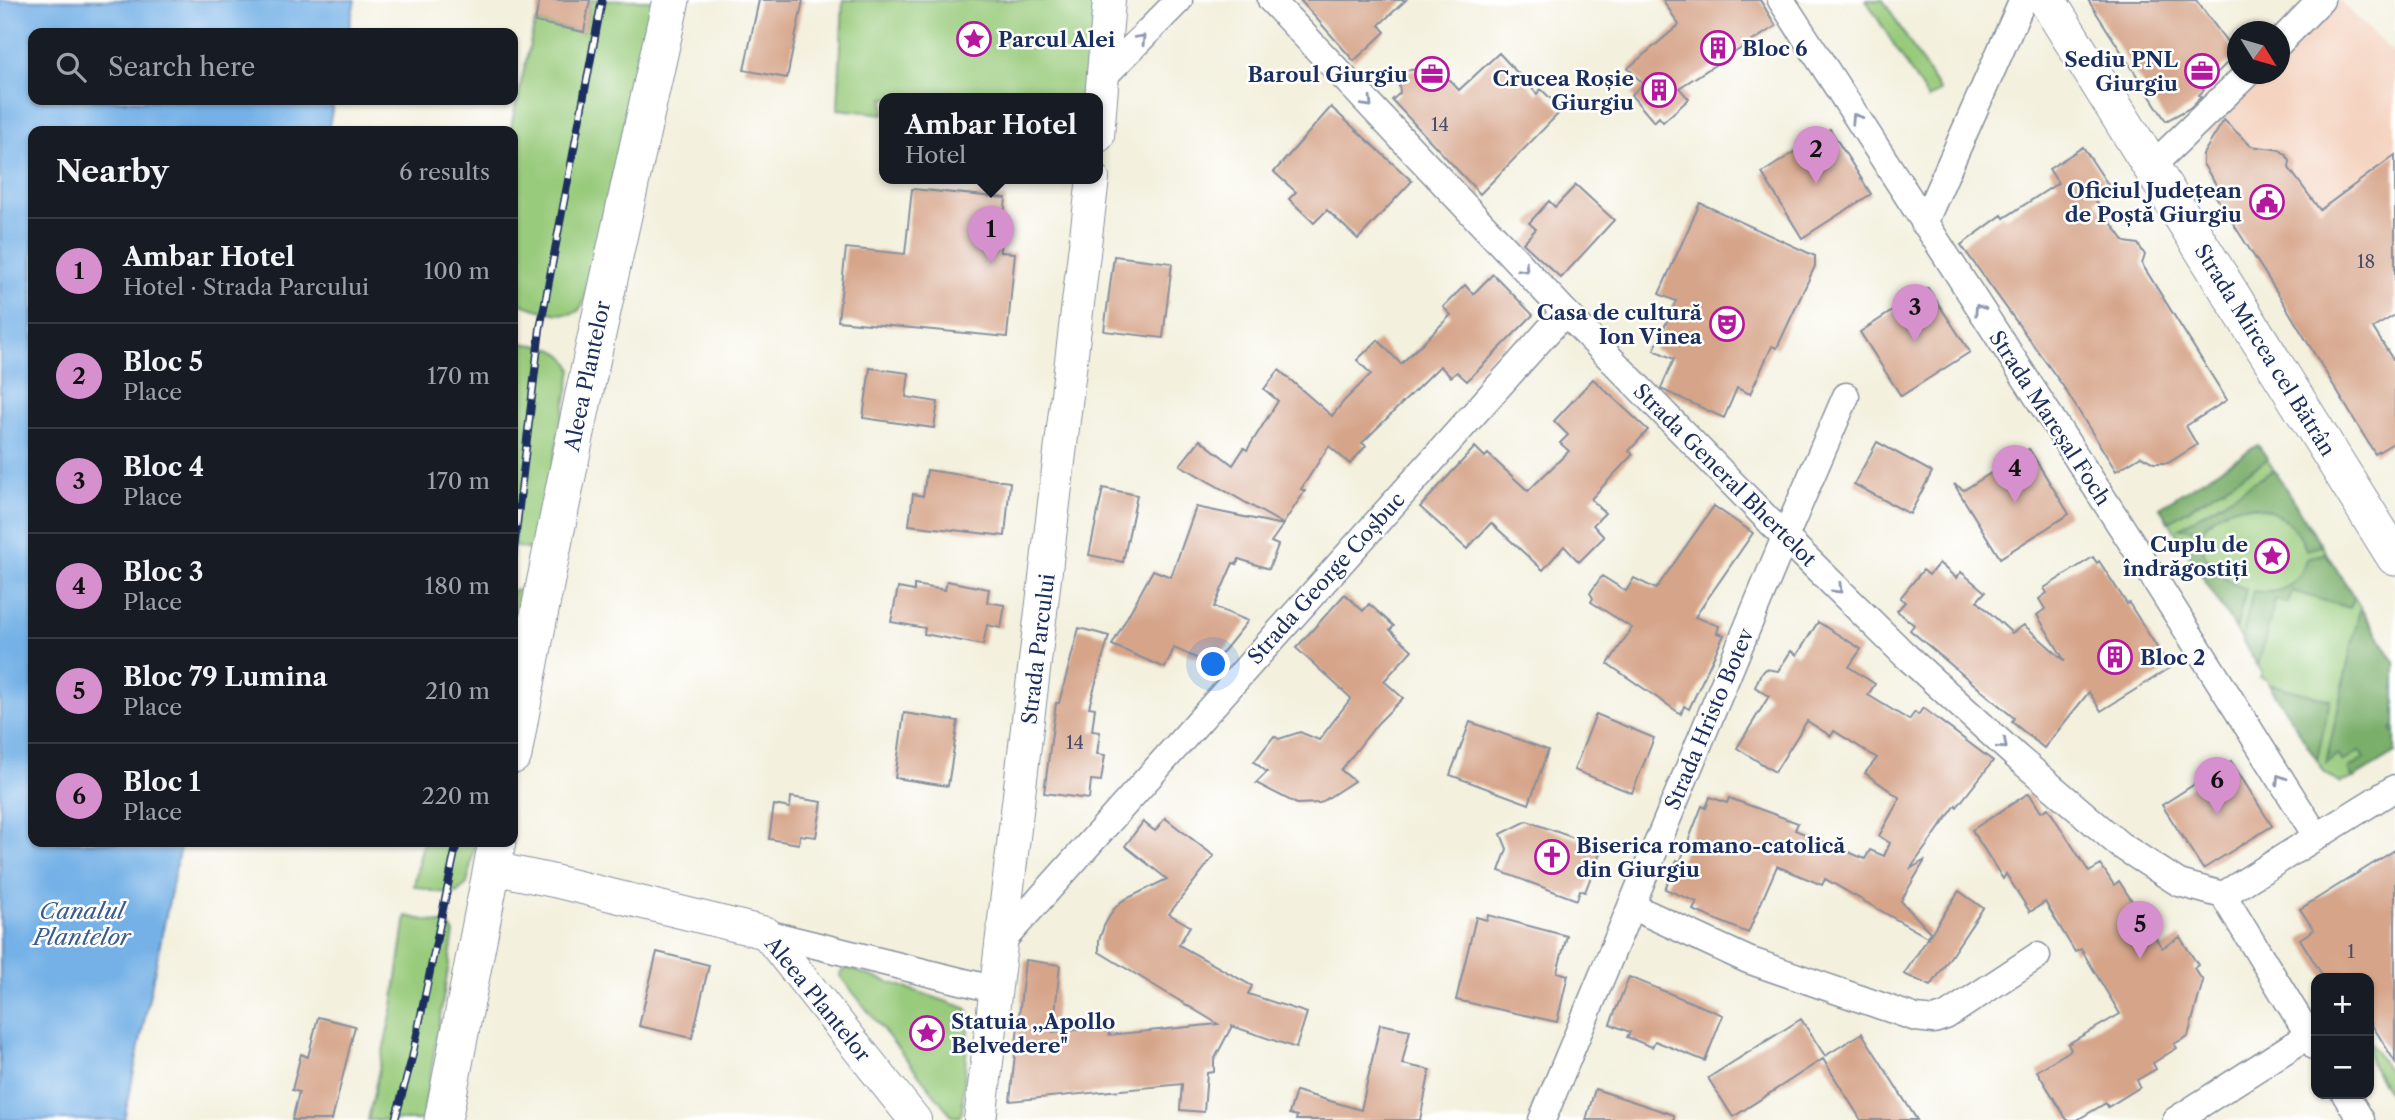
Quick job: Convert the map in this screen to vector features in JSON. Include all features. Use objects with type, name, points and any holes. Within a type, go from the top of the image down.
[{"type":"main road","name":"Aleea Plantelor","points":[[518,726],[547,564],[671,0]]},
{"type":"main road","name":"Strada Mircea cel Bătrân","points":[[2046,0],[2395,557]]},
{"type":"main road","name":"Aleea Plantelor","points":[[443,1120],[494,855]]},
{"type":"street","points":[[1102,93],[1109,0]]},
{"type":"street","points":[[1103,78],[1179,0]]},
{"type":"street","name":"Strada General Bhertelot","points":[[1271,0],[1565,312],[1785,537],[1905,654],[2018,758],[2120,845],[2179,883],[2223,895]]},
{"type":"street","name":"Strada Mareșal Foch","points":[[1781,0],[2137,551],[2317,837]]},
{"type":"street","points":[[1924,223],[2023,0]]},
{"type":"street","points":[[2290,32],[2321,0]]},
{"type":"street","points":[[2151,167],[2237,84]]},
{"type":"street","name":"Strada Parcului","points":[[980,1120],[1004,939],[1092,184]]},
{"type":"street","name":"Strada George Coșbuc","points":[[1004,939],[1565,312]]},
{"type":"street","name":"Strada Hristo Botev","points":[[1542,1120],[1846,396]]},
{"type":"street","points":[[2311,1038],[2223,895],[2395,788]]},
{"type":"street","name":"Aleea Plantelor","points":[[494,855],[766,933],[915,1120]]},
{"type":"street","points":[[1631,906],[1748,960],[1916,1018],[1934,1020],[1946,1016],[2037,956]]},
{"type":"street","points":[[766,933],[997,990]]},
{"type":"street","points":[[2176,1120],[2311,1042]]},
{"type":"street","points":[[2348,1099],[2361,1120]]},
{"type":"shaded area","points":[[2339,0],[2395,55],[2395,187],[2268,278],[2215,195],[2220,191],[2203,164],[2203,154],[2217,136],[2205,132],[2255,84],[2290,84],[2290,49]]},
{"type":"green space","points":[[590,0],[653,0],[585,300],[576,312],[561,314],[518,302],[518,126],[511,126],[535,22],[584,32]]},
{"type":"green space","name":"Parcul Alei","points":[[843,0],[1109,0],[1099,93],[879,93],[879,113],[838,109]]},
{"type":"green space","points":[[1866,0],[1883,0],[1940,91],[1928,99]]},
{"type":"green space","points":[[518,343],[556,351],[563,355],[572,370],[535,551],[518,547]]},
{"type":"green space","points":[[2258,445],[2395,662],[2395,753],[2340,783],[2325,773],[2266,679],[2260,677],[2262,672],[2160,507]]},
{"type":"green space","points":[[2258,445],[2268,459],[2168,522],[2160,507]]},
{"type":"green space","points":[[2274,470],[2321,546],[2306,550],[2299,535],[2288,522],[2259,508],[2243,506],[2228,509],[2214,517],[2202,531],[2180,528]]},
{"type":"green space","points":[[2177,536],[2201,539],[2206,557],[2216,571],[2246,589],[2236,630]]},
{"type":"green space","points":[[2326,553],[2354,597],[2349,608],[2292,591],[2288,603],[2275,600],[2258,666],[2242,640],[2253,591],[2272,592],[2287,587],[2299,576],[2306,559]]},
{"type":"green space","points":[[518,591],[522,591],[528,600],[518,651]]},
{"type":"green space","points":[[2360,608],[2395,663],[2395,727],[2391,729],[2395,735],[2395,753],[2353,778],[2348,769],[2364,759],[2360,751],[2343,762],[2338,754],[2326,763]]},
{"type":"green space","points":[[2269,684],[2330,700],[2317,760]]},
{"type":"green space","points":[[422,847],[474,847],[467,884],[456,893],[436,892],[414,886]]},
{"type":"green space","points":[[406,916],[448,925],[454,933],[423,1120],[368,1120],[393,1006]]},
{"type":"green space","points":[[847,968],[966,1008],[969,1014],[962,1112],[959,1117],[952,1116],[840,976],[841,971]]},
{"type":"green space","points":[[2374,1048],[2395,1083],[2395,1088],[2388,1092],[2374,1068]]},
{"type":"water","name":"Canalul Plantelor","points":[[0,0],[355,0],[349,28],[28,28],[28,105],[333,105],[329,126],[28,126],[28,847],[180,847],[124,1120],[0,1120]]},
{"type":"building","points":[[539,0],[590,0],[584,32],[535,22]]},
{"type":"building","points":[[759,0],[803,0],[787,78],[744,70]]},
{"type":"building","points":[[1300,0],[1406,0],[1379,25],[1385,32],[1354,61]]},
{"type":"building","points":[[1663,0],[1760,0],[1776,26],[1679,88],[1689,99],[1663,122],[1659,117],[1654,122],[1631,95],[1643,84],[1628,68],[1679,25]]},
{"type":"building","points":[[2088,0],[2196,0],[2227,42],[2227,63],[2202,88],[2204,90],[2199,95],[2201,97],[2190,108],[2166,121]]},
{"type":"building","points":[[1499,53],[1537,94],[1541,89],[1562,110],[1480,194],[1392,100],[1400,93],[1399,84],[1403,71],[1426,68],[1432,62],[1459,90]]},
{"type":"building","points":[[1331,107],[1412,181],[1358,239],[1327,210],[1314,223],[1289,199],[1296,192],[1274,172]]},
{"type":"building","points":[[2224,120],[2251,146],[2280,150],[2286,155],[2290,161],[2289,168],[2320,210],[2395,155],[2395,315],[2373,328],[2395,363],[2395,442],[2375,454],[2215,195],[2220,191],[2203,164],[2203,154]]},
{"type":"building","points":[[1830,129],[1871,194],[1802,238],[1762,173]]},
{"type":"building","points":[[2083,147],[2111,189],[2095,200],[2125,242],[2138,244],[2145,255],[2142,264],[2227,400],[2186,426],[2197,445],[2168,463],[2154,463],[2141,456],[2116,471],[2063,386],[1961,245],[2002,215],[2004,218],[2058,183],[2049,169]]},
{"type":"building","points":[[1576,185],[1614,220],[1561,278],[1523,243],[1536,229],[1529,223],[1549,201],[1555,207]]},
{"type":"building","points":[[912,189],[1006,198],[1000,252],[1015,253],[1007,337],[838,321],[846,248],[905,254]]},
{"type":"building","name":"Casa de cultură Ion Vinea","points":[[1700,203],[1815,256],[1815,266],[1777,348],[1772,346],[1750,394],[1737,388],[1724,418],[1663,390],[1661,388],[1674,359],[1654,350],[1676,301],[1659,294]]},
{"type":"building","points":[[1114,256],[1172,263],[1163,338],[1104,331]]},
{"type":"building","points":[[1493,274],[1533,315],[1467,381],[1457,372],[1451,377],[1440,366],[1362,443],[1366,446],[1350,464],[1329,446],[1301,489],[1305,491],[1283,524],[1180,465],[1200,440],[1233,465],[1244,448],[1247,450],[1278,401],[1264,389],[1279,370],[1332,416],[1371,374],[1357,360],[1378,340],[1401,364],[1451,315],[1443,307],[1465,285],[1473,294]]},
{"type":"building","points":[[1928,288],[1970,352],[1901,396],[1860,332]]},
{"type":"building","points":[[870,368],[909,373],[906,397],[938,402],[934,428],[863,418]]},
{"type":"building","points":[[1593,379],[1648,430],[1629,451],[1633,454],[1591,499],[1605,513],[1593,525],[1604,537],[1579,562],[1564,546],[1543,570],[1491,523],[1467,549],[1420,507],[1475,447],[1485,457],[1488,454],[1528,491],[1569,451],[1560,443],[1568,435],[1554,421]]},
{"type":"building","points":[[1877,442],[1932,472],[1910,514],[1854,484]]},
{"type":"building","points":[[2029,449],[2069,514],[2000,558],[1954,484],[1964,490]]},
{"type":"building","points":[[927,470],[1010,482],[1005,536],[909,525],[913,494],[923,496]]},
{"type":"building","points":[[1103,488],[1137,495],[1123,562],[1089,555]]},
{"type":"building","points":[[1714,506],[1753,533],[1695,617],[1719,626],[1717,633],[1724,635],[1689,709],[1684,706],[1681,714],[1608,664],[1632,628],[1591,602],[1593,598],[1590,593],[1602,576],[1626,591],[1634,578],[1656,589]]},
{"type":"building","points":[[1196,507],[1283,525],[1271,542],[1278,545],[1269,569],[1239,559],[1237,564],[1233,563],[1214,607],[1248,621],[1227,647],[1212,665],[1174,648],[1165,668],[1112,645],[1153,570],[1171,577]]},
{"type":"building","points":[[2093,557],[2097,563],[2099,561],[2127,604],[2129,603],[2170,668],[2101,711],[2089,692],[2044,748],[2012,722],[2014,718],[1910,630],[1914,625],[1897,611],[1905,602],[1900,598],[1923,570],[1929,575],[1939,563],[1956,578],[1961,572],[1985,592],[1977,601],[2012,633],[2024,625],[2065,661],[2037,615],[2045,609],[2039,599],[2047,593],[2044,588]]},
{"type":"building","points":[[947,581],[989,589],[987,602],[1005,605],[1001,628],[987,625],[983,645],[924,634],[925,628],[891,622],[898,588],[914,591],[914,585],[945,590]]},
{"type":"building","points":[[1345,594],[1363,611],[1369,604],[1394,626],[1390,630],[1412,650],[1384,681],[1403,698],[1378,723],[1341,770],[1354,781],[1320,803],[1297,804],[1256,783],[1267,772],[1254,762],[1274,736],[1279,739],[1300,732],[1319,740],[1351,698],[1296,648]]},
{"type":"building","points":[[1818,622],[1861,649],[1849,667],[1875,684],[1868,695],[1909,720],[1915,712],[1918,715],[1923,708],[1993,761],[1957,807],[1956,805],[1910,869],[1925,860],[1901,901],[1930,932],[1927,937],[1825,879],[1822,885],[1777,866],[1748,933],[1693,910],[1697,902],[1665,889],[1677,860],[1680,862],[1702,806],[1706,808],[1710,797],[1727,803],[1729,798],[1798,823],[1795,830],[1865,859],[1870,850],[1884,856],[1890,843],[1879,836],[1900,798],[1865,773],[1877,758],[1834,731],[1831,736],[1807,721],[1775,772],[1737,748],[1769,696],[1755,687],[1760,675],[1766,669],[1778,671],[1791,651],[1797,655]]},
{"type":"building","points":[[1079,628],[1109,636],[1089,707],[1095,708],[1092,731],[1100,732],[1097,754],[1105,755],[1101,781],[1091,780],[1089,799],[1044,793],[1056,703],[1059,703]]},
{"type":"building","points":[[904,713],[958,721],[948,786],[895,778]]},
{"type":"building","points":[[1596,714],[1654,738],[1632,793],[1574,770]]},
{"type":"building","points":[[1470,722],[1548,750],[1529,804],[1450,775]]},
{"type":"building","points":[[2231,761],[2272,826],[2203,869],[2162,805]]},
{"type":"building","points":[[2029,793],[2041,812],[2048,808],[2089,872],[2101,865],[2114,885],[2119,881],[2162,948],[2180,937],[2198,965],[2194,968],[2203,981],[2188,1036],[2174,1044],[2177,1048],[2153,1063],[2156,1069],[2137,1080],[2140,1087],[2108,1107],[2106,1103],[2077,1120],[2067,1120],[2037,1071],[2071,1050],[2068,1044],[2120,1014],[2081,949],[2075,952],[2045,902],[2030,912],[2006,874],[2003,879],[1972,830]]},
{"type":"building","points":[[791,797],[822,802],[816,837],[800,835],[799,844],[769,839],[774,805],[790,808]]},
{"type":"building","points":[[1165,818],[1214,856],[1169,914],[1190,926],[1179,945],[1252,986],[1248,994],[1307,1013],[1296,1048],[1232,1026],[1214,1060],[1214,1072],[1207,1073],[1204,1112],[1180,1110],[1182,1084],[1010,1101],[1025,960],[1060,965],[1053,1032],[1109,1027],[1109,1035],[1218,1024],[1099,952],[1099,940],[1113,910],[1122,901],[1167,879],[1125,846],[1143,822],[1155,831]]},
{"type":"building","name":"Biserica romano-catolică din Giurgiu","points":[[1527,821],[1602,848],[1585,892],[1580,890],[1577,900],[1499,871],[1507,849],[1501,834]]},
{"type":"building","points":[[2395,850],[2395,1062],[2374,1028],[2374,973],[2321,973],[2300,939],[2314,930],[2300,909]]},
{"type":"building","points":[[1959,891],[1983,908],[1931,986],[1904,974]]},
{"type":"building","points":[[1488,915],[1567,936],[1557,972],[1568,975],[1557,1022],[1456,1000],[1476,917],[1487,920]]},
{"type":"building","points":[[657,952],[709,965],[692,1038],[639,1026]]},
{"type":"building","points":[[1629,977],[1723,1015],[1705,1061],[1655,1041],[1652,1047],[1627,1037],[1630,1032],[1610,1024]]},
{"type":"building","points":[[318,1017],[355,1026],[332,1120],[292,1120],[299,1092],[292,1090],[301,1054],[308,1057]]},
{"type":"building","points":[[1801,1019],[1825,1056],[1862,1033],[1917,1120],[1861,1120],[1823,1059],[1733,1117],[1708,1078]]},
{"type":"building","points":[[1380,1024],[1410,1030],[1402,1064],[1430,1070],[1420,1120],[1296,1120],[1297,1116],[1289,1114],[1296,1091],[1361,1110]]},
{"type":"building","points":[[1595,1089],[1674,1115],[1674,1120],[1586,1120]]},
{"type":"railway","points":[[518,516],[540,329],[602,0]]},
{"type":"railway","points":[[395,1120],[412,1058],[456,847]]},
{"type":"place","name":"Parcul Alei","points":[[974,39]]},
{"type":"place","name":"Bloc 6","points":[[1718,48]]},
{"type":"place","name":"Sediu PNL Giurgiu","points":[[2202,71]]},
{"type":"place","name":"Baroul Giurgiu","points":[[1432,74]]},
{"type":"place","name":"Crucea Roșie Giurgiu","points":[[1659,90]]},
{"type":"place","name":"Bloc 5","points":[[1816,184]]},
{"type":"place","name":"Oficiul Județean de Poștă Giurgiu","points":[[2267,202]]},
{"type":"place","name":"Ambar Hotel","points":[[991,264]]},
{"type":"place","name":"Casa de cultură Ion Vinea","points":[[1727,324]]},
{"type":"place","name":"Bloc 4","points":[[1915,342]]},
{"type":"place","name":"Bloc 3","points":[[2015,503]]},
{"type":"place","name":"Cuplu de îndrăgostiți","points":[[2272,556]]},
{"type":"place","name":"Bloc 2","points":[[2115,657]]},
{"type":"place","name":"Bloc 1","points":[[2217,815]]},
{"type":"place","name":"Biserica romano-catolică din Giurgiu","points":[[1552,857]]},
{"type":"place","name":"Bloc 79 Lumina","points":[[2140,959]]},
{"type":"place","name":"Statuia ,,Apollo Belvedere\"","points":[[927,1033]]}]
